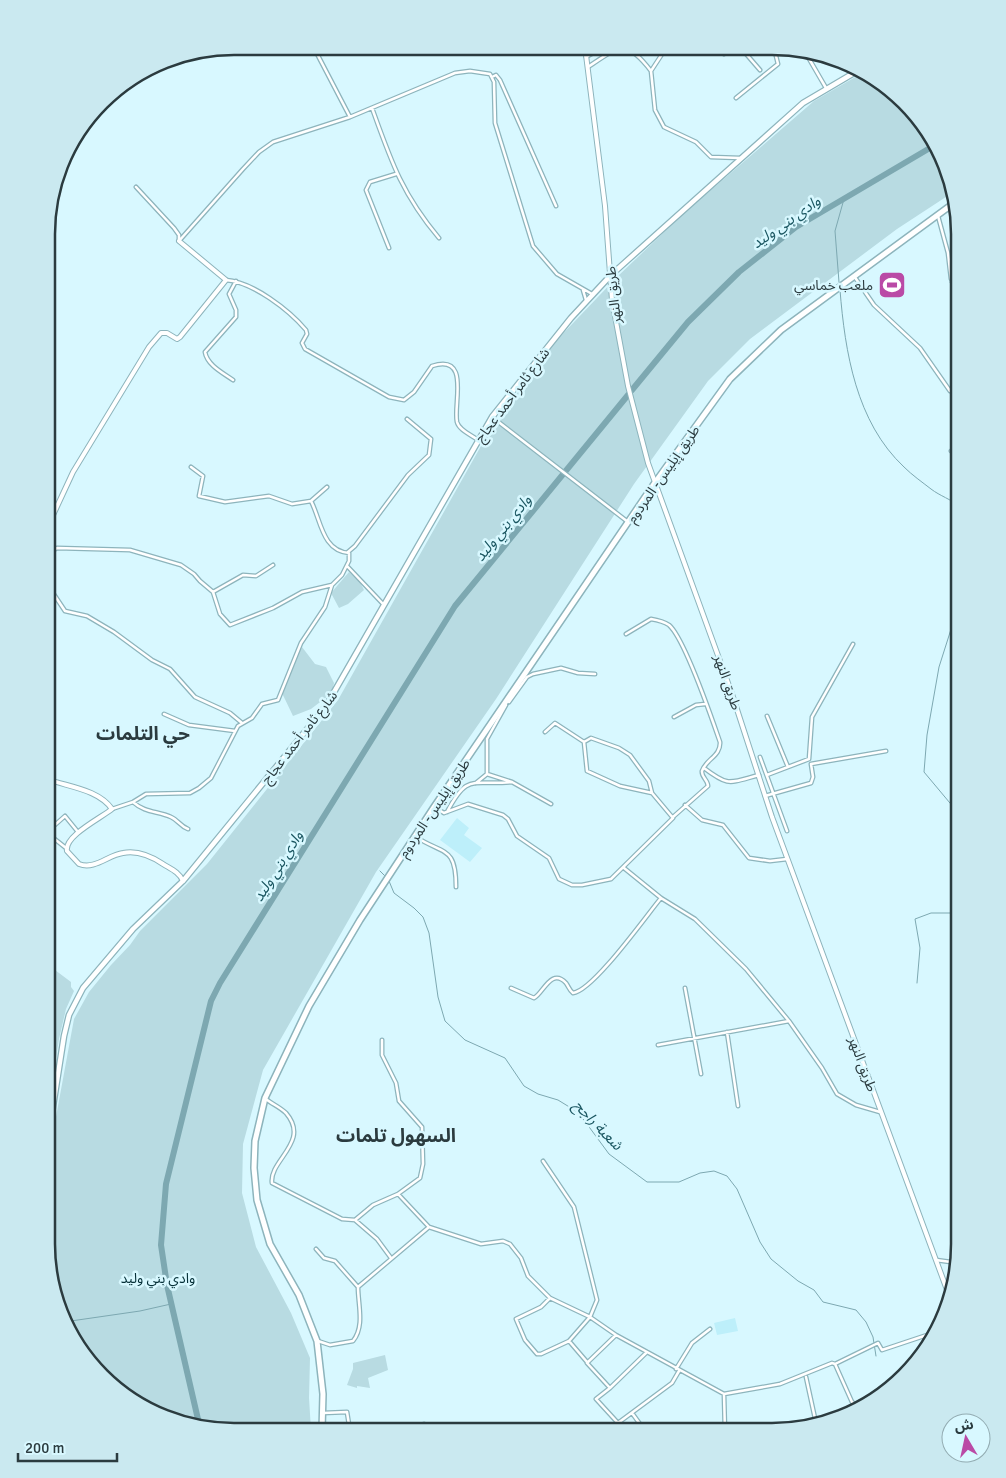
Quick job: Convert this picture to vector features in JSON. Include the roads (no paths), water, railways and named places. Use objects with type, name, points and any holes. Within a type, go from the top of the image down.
[{"type":"highway","name":"طريق إيليس- المردوم","points":[[322,1423],[322,1377],[317,1341],[299,1295],[270,1244],[257,1200],[254,1168],[255,1142],[265,1098],[323,978],[414,836],[654,484],[741,366],[781,330],[949,207]]},
{"type":"main road","name":"طريق النهر","points":[[586,57],[612,300],[619,342],[654,484],[708,624],[765,796],[946,1287]]},
{"type":"main road","name":"شارع ثامر أحمد عجاج","points":[[55,1098],[69,1015],[82,988],[133,928],[183,881],[326,706],[385,606],[492,416],[586,300],[610,275],[802,103],[853,74]]},
{"type":"main road","points":[[55,510],[73,472],[95,433],[149,346],[160,333],[167,333],[177,339],[180,338],[226,280],[179,241]]},
{"type":"main road","points":[[55,782],[88,792],[100,798],[112,810],[78,832],[66,848],[79,864],[88,866],[124,852],[144,854],[176,872],[183,881]]},
{"type":"street","points":[[318,55],[350,117]]},
{"type":"street","points":[[586,57],[590,55]]},
{"type":"street","points":[[588,67],[608,55]]},
{"type":"street","points":[[638,55],[651,71],[655,110],[664,127],[696,142],[711,156],[740,158]]},
{"type":"street","points":[[651,71],[661,55]]},
{"type":"street","points":[[748,55],[760,70]]},
{"type":"street","points":[[736,98],[778,64],[776,55]]},
{"type":"street","points":[[809,59],[826,88]]},
{"type":"street","points":[[179,241],[266,147],[282,139],[350,117],[461,72],[484,72],[492,77],[496,75],[500,80],[556,206]]},
{"type":"street","points":[[492,77],[494,121],[533,246],[557,274],[592,294]]},
{"type":"street","points":[[372,108],[396,174],[418,213],[439,238]]},
{"type":"street","points":[[389,248],[366,190],[370,182],[396,174]]},
{"type":"street","points":[[136,186],[174,228],[179,235],[179,241]]},
{"type":"street","points":[[938,214],[948,253],[951,275]]},
{"type":"street","points":[[854,275],[874,304],[920,348],[951,390]]},
{"type":"street","points":[[226,280],[236,281],[278,303],[306,330],[302,343],[306,349],[389,398],[404,400],[414,392],[432,366],[438,364],[450,365],[456,373],[459,384],[457,422],[461,429],[478,440]]},
{"type":"street","points":[[233,380],[206,358],[205,352],[236,317],[236,310],[228,294],[236,281]]},
{"type":"street","points":[[583,290],[586,300]]},
{"type":"street","points":[[492,416],[629,523]]},
{"type":"street","points":[[346,553],[356,546],[408,475],[429,455],[431,438],[407,419]]},
{"type":"street","points":[[191,467],[203,476],[199,496],[215,501],[225,502],[269,496],[292,504],[311,501],[327,488]]},
{"type":"street","points":[[112,810],[146,794],[190,793],[200,788],[211,778],[235,731],[242,723],[252,718],[262,704],[278,700],[292,660],[302,641],[325,607],[332,585],[347,566],[350,557],[349,553],[346,553],[325,539],[311,501]]},
{"type":"street","points":[[55,549],[115,549],[142,552],[188,569],[213,592],[220,614],[230,625],[273,608],[302,592],[332,585]]},
{"type":"street","points":[[213,592],[243,575],[256,576],[273,565]]},
{"type":"street","points":[[347,566],[385,606]]},
{"type":"street","points":[[55,596],[65,611],[87,616],[114,632],[152,660],[170,669],[199,700],[230,712],[242,723]]},
{"type":"street","points":[[434,807],[440,812],[447,812],[464,805],[473,804],[503,815],[508,819],[517,836],[549,858],[559,879],[566,883],[582,885],[606,881],[624,868],[685,805],[708,786],[702,775],[704,768],[718,752],[720,745],[696,678],[681,643],[670,626],[651,618],[626,634]]},
{"type":"street","points":[[765,796],[811,783],[814,777],[809,759],[812,717],[853,644]]},
{"type":"street","points":[[476,783],[487,774],[488,739],[506,703],[527,677],[561,668],[578,673],[595,674]]},
{"type":"street","points":[[674,717],[691,707],[705,704]]},
{"type":"street","points":[[164,714],[195,726],[235,731]]},
{"type":"street","points":[[767,716],[788,767]]},
{"type":"street","points":[[545,732],[556,723],[584,742]]},
{"type":"street","points":[[584,742],[591,738],[625,751],[649,781],[652,793],[672,818]]},
{"type":"street","points":[[584,742],[586,771],[620,786],[652,793]]},
{"type":"street","points":[[811,764],[886,752]]},
{"type":"street","points":[[760,758],[775,794],[787,831]]},
{"type":"street","points":[[767,775],[809,759]]},
{"type":"street","points":[[704,768],[723,782],[732,782],[759,775]]},
{"type":"street","points":[[487,774],[512,782],[551,804]]},
{"type":"street","points":[[447,812],[459,791],[467,785],[512,782]]},
{"type":"street","points":[[132,802],[144,810],[172,817],[179,825],[188,829]]},
{"type":"street","points":[[685,805],[702,820],[723,825],[749,858],[770,861],[788,859]]},
{"type":"street","points":[[55,825],[66,816],[78,832]]},
{"type":"street","points":[[414,836],[428,844],[443,848],[449,854],[455,867],[456,887]]},
{"type":"street","points":[[55,839],[66,848]]},
{"type":"street","points":[[624,868],[661,898],[702,926],[746,969],[789,1021],[822,1068],[837,1094],[856,1105],[880,1112]]},
{"type":"street","points":[[511,988],[529,997],[536,998],[548,981],[554,979],[566,983],[573,993],[578,992],[596,979],[661,898]]},
{"type":"street","points":[[685,988],[701,1074]]},
{"type":"street","points":[[658,1045],[789,1021]]},
{"type":"street","points":[[727,1032],[738,1106]]},
{"type":"street","points":[[265,1098],[287,1115],[292,1133],[290,1147],[272,1176],[272,1183],[342,1219],[355,1220],[372,1205],[398,1194],[422,1174],[422,1127],[398,1101],[396,1083],[382,1055],[382,1040]]},
{"type":"street","points":[[543,1161],[574,1207],[597,1296],[596,1304],[590,1317],[569,1341],[537,1354],[525,1340],[517,1322],[518,1317],[541,1307],[550,1298]]},
{"type":"street","points":[[398,1194],[429,1227],[481,1244],[503,1241],[510,1244],[521,1258],[528,1276],[550,1298],[590,1317],[616,1335],[724,1394],[780,1384],[832,1363],[835,1364],[878,1342],[882,1350],[926,1336]]},
{"type":"street","points":[[355,1220],[377,1239],[391,1258]]},
{"type":"street","points":[[358,1287],[429,1227]]},
{"type":"street","points":[[316,1249],[324,1258],[335,1261],[358,1287],[361,1309],[355,1340],[339,1344],[317,1341]]},
{"type":"street","points":[[936,1260],[950,1262]]},
{"type":"street","points":[[646,1352],[610,1388],[596,1398],[606,1412],[618,1423],[672,1383],[692,1343],[710,1329]]},
{"type":"street","points":[[588,1363],[616,1335]]},
{"type":"street","points":[[569,1341],[610,1388]]},
{"type":"street","points":[[835,1364],[854,1403]]},
{"type":"street","points":[[806,1377],[815,1418]]},
{"type":"street","points":[[724,1394],[725,1423]]},
{"type":"street","points":[[322,1413],[347,1412],[350,1416],[350,1423]]},
{"type":"street","points":[[632,1413],[639,1423]]},
{"type":"waterway","name":"وادي بني وليد","points":[[632,390],[688,322],[739,272],[796,227],[929,148]]},
{"type":"waterway","points":[[839,282],[835,231],[844,199]]},
{"type":"waterway","points":[[840,290],[845,337],[850,361],[864,408],[874,429],[888,449],[907,470],[934,491],[951,501]]},
{"type":"waterway","name":"وادي بني وليد","points":[[198,1420],[167,1285],[161,1245],[166,1184],[211,1001],[220,983],[455,606],[628,395]]},
{"type":"waterway","points":[[951,629],[939,667],[927,735],[924,772],[951,804]]},
{"type":"waterway","points":[[380,871],[385,876]]},
{"type":"waterway","name":"شعبة راجح","points":[[389,881],[394,893],[423,917],[429,933],[438,997],[445,1021],[465,1040],[505,1058],[524,1086],[538,1094],[558,1100],[571,1108],[584,1120],[609,1154],[647,1182],[679,1182],[700,1173],[714,1171],[727,1176],[737,1189],[760,1242],[771,1259],[798,1281],[814,1290],[823,1302],[856,1310],[866,1322],[873,1337],[876,1356]]},
{"type":"waterway","points":[[917,983],[920,948],[915,919],[931,913],[951,913]]},
{"type":"waterway","points":[[72,1321],[140,1311],[171,1304]]},
{"type":"place","name":"ملعب خماسي","points":[[892,285]]},
{"type":"district","name":"حي التلمات","points":[[143,733]]},
{"type":"district","name":"السهول تلمات","points":[[396,1135]]}]
